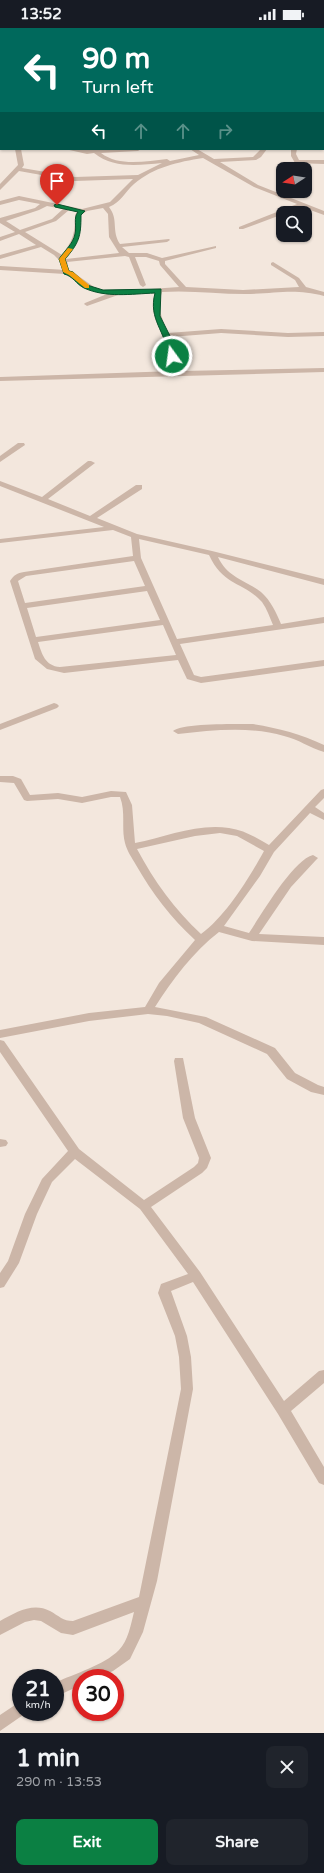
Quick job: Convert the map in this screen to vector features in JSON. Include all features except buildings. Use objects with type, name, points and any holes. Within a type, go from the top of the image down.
[{"type":"street","points":[[0,188],[18,169],[21,161],[18,150]]},
{"type":"street","points":[[73,150],[82,152],[124,150]]},
{"type":"street","points":[[195,150],[256,186],[324,214]]},
{"type":"street","points":[[211,161],[254,159],[260,156],[263,150]]},
{"type":"street","points":[[294,150],[294,158],[297,162],[324,162]]},
{"type":"street","points":[[96,152],[106,160],[120,162],[171,161],[204,156]]},
{"type":"street","points":[[0,203],[20,198],[82,211],[105,206],[114,202],[130,184],[139,177],[171,161]]},
{"type":"street","points":[[18,169],[75,179],[139,177]]},
{"type":"street","points":[[0,221],[37,210],[47,203]]},
{"type":"street","points":[[241,228],[301,205]]},
{"type":"street","points":[[105,206],[111,214],[111,233],[118,246],[128,254],[143,285]]},
{"type":"street","points":[[0,239],[54,220],[68,208]]},
{"type":"street","points":[[63,260],[74,244],[78,232],[78,215],[82,211]]},
{"type":"street","points":[[0,221],[42,245],[63,260],[66,272]]},
{"type":"street","points":[[118,246],[167,240]]},
{"type":"street","points":[[0,257],[42,245]]},
{"type":"street","points":[[63,260],[128,254],[147,255],[162,260],[191,254],[214,247]]},
{"type":"street","points":[[162,260],[162,264],[184,288]]},
{"type":"street","points":[[273,264],[297,279],[304,290]]},
{"type":"street","points":[[0,268],[66,272],[71,274],[85,286],[92,289],[118,293],[184,288],[250,292],[304,290],[324,294]]},
{"type":"street","points":[[159,290],[156,301],[157,316],[170,344],[172,356],[179,373]]},
{"type":"street","points":[[87,304],[118,293]]},
{"type":"street","points":[[166,336],[221,331],[288,335],[324,334]]},
{"type":"street","points":[[0,379],[324,370]]},
{"type":"street","points":[[0,460],[21,445]]},
{"type":"street","points":[[42,500],[91,463]]},
{"type":"street","points":[[0,483],[135,536],[212,553],[324,582]]},
{"type":"street","points":[[90,519],[139,487]]},
{"type":"street","points":[[0,541],[115,528]]},
{"type":"street","points":[[135,536],[137,558],[190,677],[201,680],[324,663]]},
{"type":"street","points":[[212,553],[217,565],[224,574],[265,602],[278,626]]},
{"type":"street","points":[[137,558],[24,574],[17,577],[14,581],[39,659],[47,667],[56,670],[69,670],[181,657]]},
{"type":"street","points":[[22,606],[150,588]]},
{"type":"street","points":[[174,642],[324,620]]},
{"type":"street","points":[[33,640],[165,622]]},
{"type":"street","points":[[0,727],[54,706]]},
{"type":"street","points":[[178,731],[208,728],[254,727],[286,731],[311,741],[324,749]]},
{"type":"street","points":[[0,779],[13,779],[18,781],[27,798],[58,796],[82,800],[111,794],[123,794],[127,800],[129,840],[153,887],[182,922],[201,940]]},
{"type":"street","points":[[148,1010],[163,986],[201,940],[217,928],[256,874],[270,850],[324,792]]},
{"type":"street","points":[[309,808],[324,817]]},
{"type":"street","points":[[132,847],[197,834],[229,831],[270,850]]},
{"type":"street","points":[[252,937],[279,895],[302,867],[313,858]]},
{"type":"street","points":[[217,928],[252,937],[324,941]]},
{"type":"street","points":[[0,1034],[90,1017],[148,1010],[202,1020],[271,1051],[291,1076],[315,1089],[324,1091]]},
{"type":"street","points":[[0,1044],[75,1152],[144,1206],[196,1276],[253,1366],[283,1410],[324,1479]]},
{"type":"street","points":[[144,1206],[198,1170],[203,1165],[205,1158],[189,1118],[179,1061]]},
{"type":"street","points":[[0,1284],[13,1263],[31,1214],[48,1179],[75,1152]]},
{"type":"street","points":[[101,1669],[125,1654],[136,1632],[144,1602],[186,1389],[185,1357],[181,1336],[164,1293],[165,1288],[196,1276]]},
{"type":"street","points":[[283,1410],[324,1375]]},
{"type":"street","points":[[0,1628],[34,1614],[40,1614],[62,1628],[73,1628],[144,1602]]},
{"type":"street","points":[[0,1724],[12,1715]]},
{"type":"slow traffic","points":[[70,249],[62,259],[65,264],[66,272],[71,274],[87,287]]},
{"type":"route","points":[[57,205],[82,211],[78,215],[79,226],[74,244],[62,259],[65,264],[66,272],[71,274],[85,286],[102,292],[133,293],[159,290],[156,301],[157,316],[170,344],[172,356]]}]
